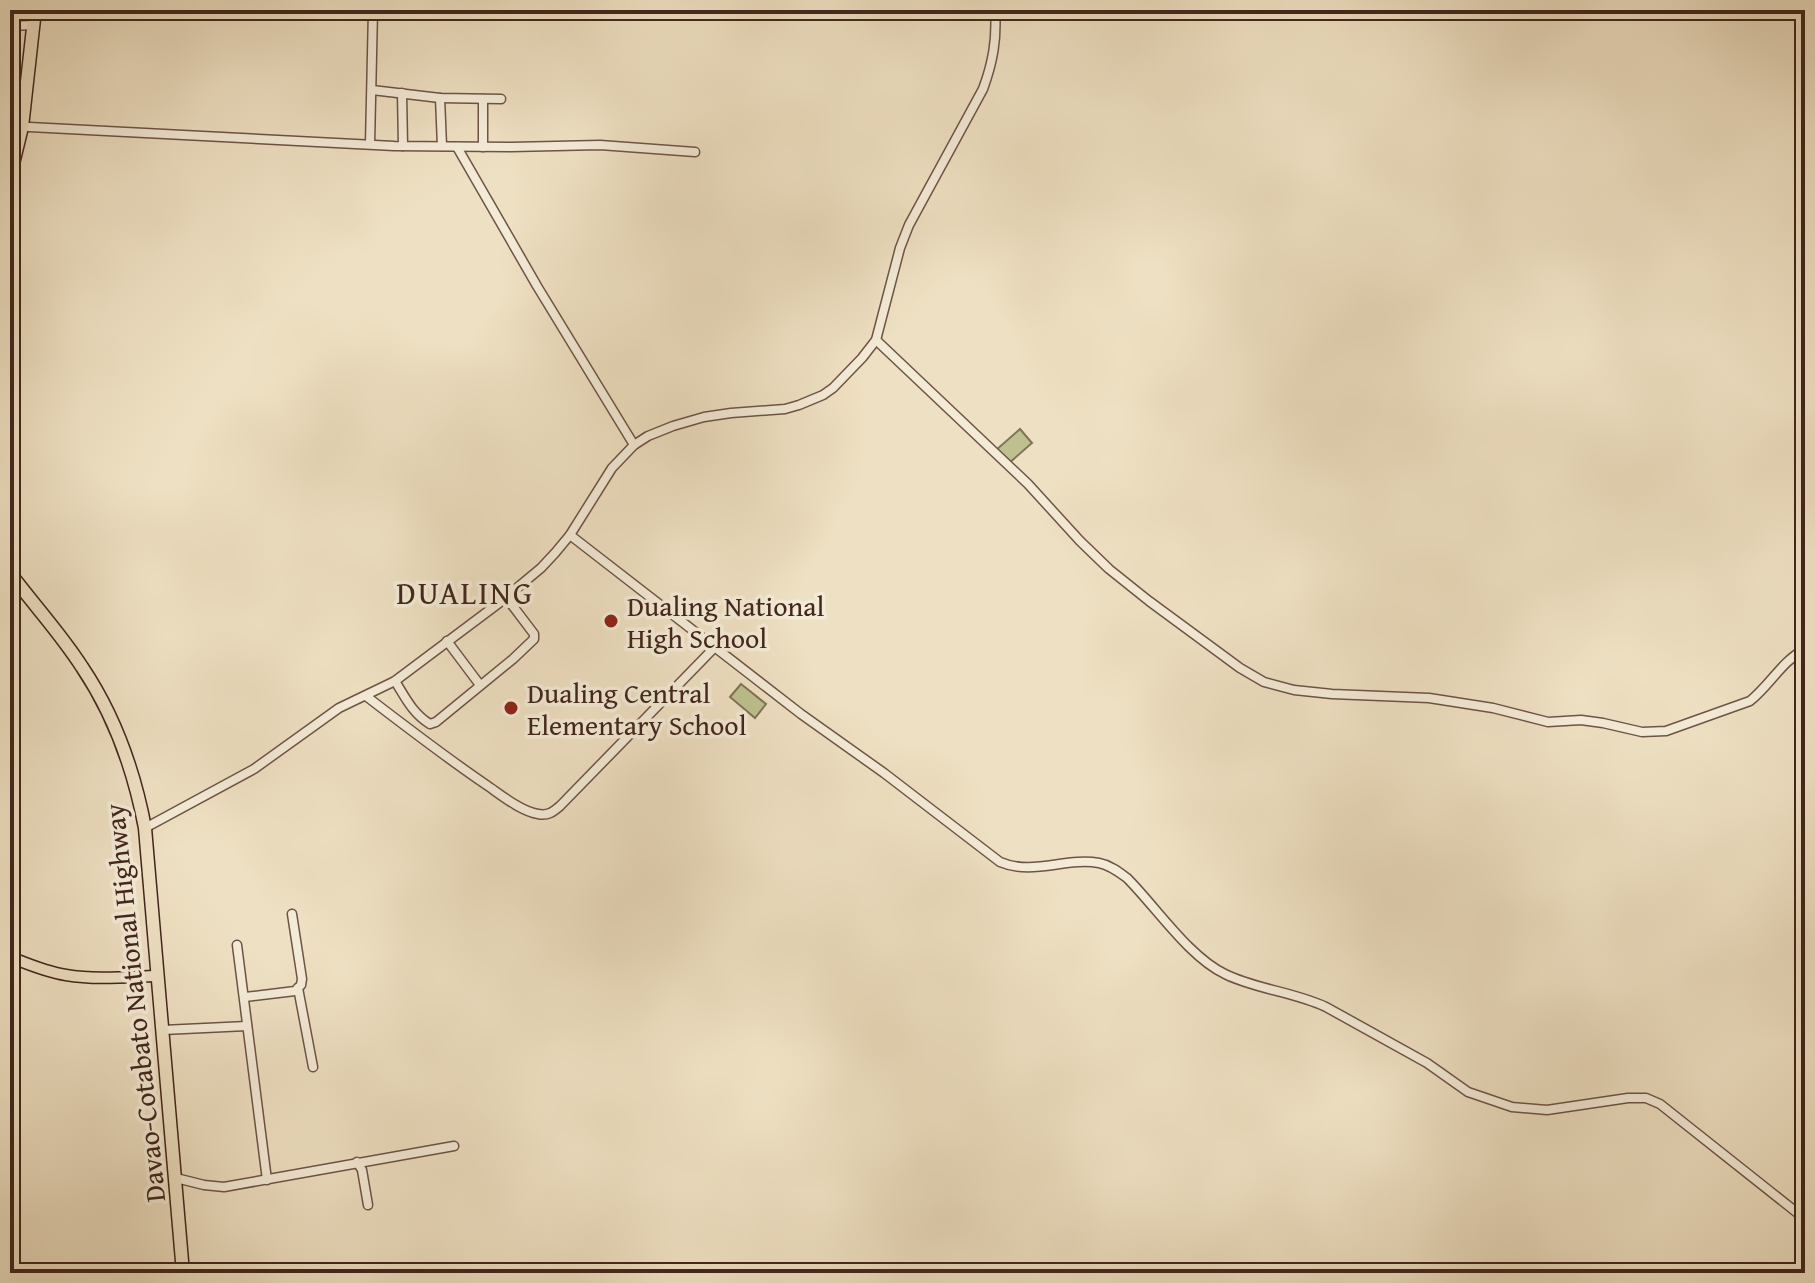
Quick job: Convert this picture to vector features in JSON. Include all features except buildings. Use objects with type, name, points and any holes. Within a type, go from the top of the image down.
[{"type":"highway","points":[[10,176],[35,10]]},
{"type":"highway","name":"Davao-Cotabato National Highway","points":[[10,573],[81,665],[97,691],[126,752],[140,800],[145,828],[183,1273]]},
{"type":"main road","points":[[10,957],[41,970],[85,978],[156,976]]},
{"type":"street","points":[[370,144],[373,10]]},
{"type":"street","points":[[145,828],[254,769],[327,715],[395,681],[506,597],[541,568],[570,535],[612,468],[634,445],[648,436],[704,417],[785,409],[810,401],[833,388],[876,340],[909,225],[983,89],[991,67],[995,47],[995,10]]},
{"type":"street","points":[[10,26],[34,25]]},
{"type":"street","points":[[372,90],[440,98],[501,99]]},
{"type":"street","points":[[402,93],[403,146]]},
{"type":"street","points":[[440,98],[442,146]]},
{"type":"street","points":[[483,99],[483,147]]},
{"type":"street","points":[[16,126],[403,146],[600,145],[695,152]]},
{"type":"street","points":[[457,147],[634,445]]},
{"type":"street","points":[[876,340],[1028,484],[1109,569],[1240,668],[1264,682],[1294,690],[1332,694],[1429,698],[1493,708],[1548,722],[1581,720],[1651,733],[1666,731],[1750,701],[1794,655],[1805,649]]},
{"type":"street","points":[[570,535],[801,714],[1000,862],[1012,868],[1080,863],[1099,863],[1113,868],[1127,878],[1205,962],[1225,975],[1326,1007],[1427,1063],[1468,1092],[1482,1098],[1512,1107],[1547,1110],[1628,1098],[1646,1098],[1660,1104],[1805,1219]]},
{"type":"street","points":[[395,681],[413,710],[430,724],[436,722],[534,639],[534,634],[506,597]]},
{"type":"street","points":[[447,641],[480,685]]},
{"type":"street","points":[[366,696],[499,794],[541,815],[550,814],[715,647]]},
{"type":"street","points":[[292,914],[302,979],[298,988],[313,1067]]},
{"type":"street","points":[[237,945],[267,1180]]},
{"type":"street","points":[[245,997],[290,992],[298,988]]},
{"type":"street","points":[[163,1030],[247,1026]]},
{"type":"street","points":[[176,1178],[224,1187],[454,1146]]},
{"type":"street","points":[[357,1162],[362,1170],[368,1205]]},
{"type":"green space","points":[[1020,429],[1032,443],[1008,464],[996,450]]},
{"type":"green space","points":[[741,684],[766,704],[755,718],[730,697]]},
{"type":"place","name":"Dualing National High School","points":[[611,621]]},
{"type":"place","name":"Dualing Central Elementary School","points":[[511,708]]},
{"type":"district","name":"DUALING","points":[[465,592]]}]
